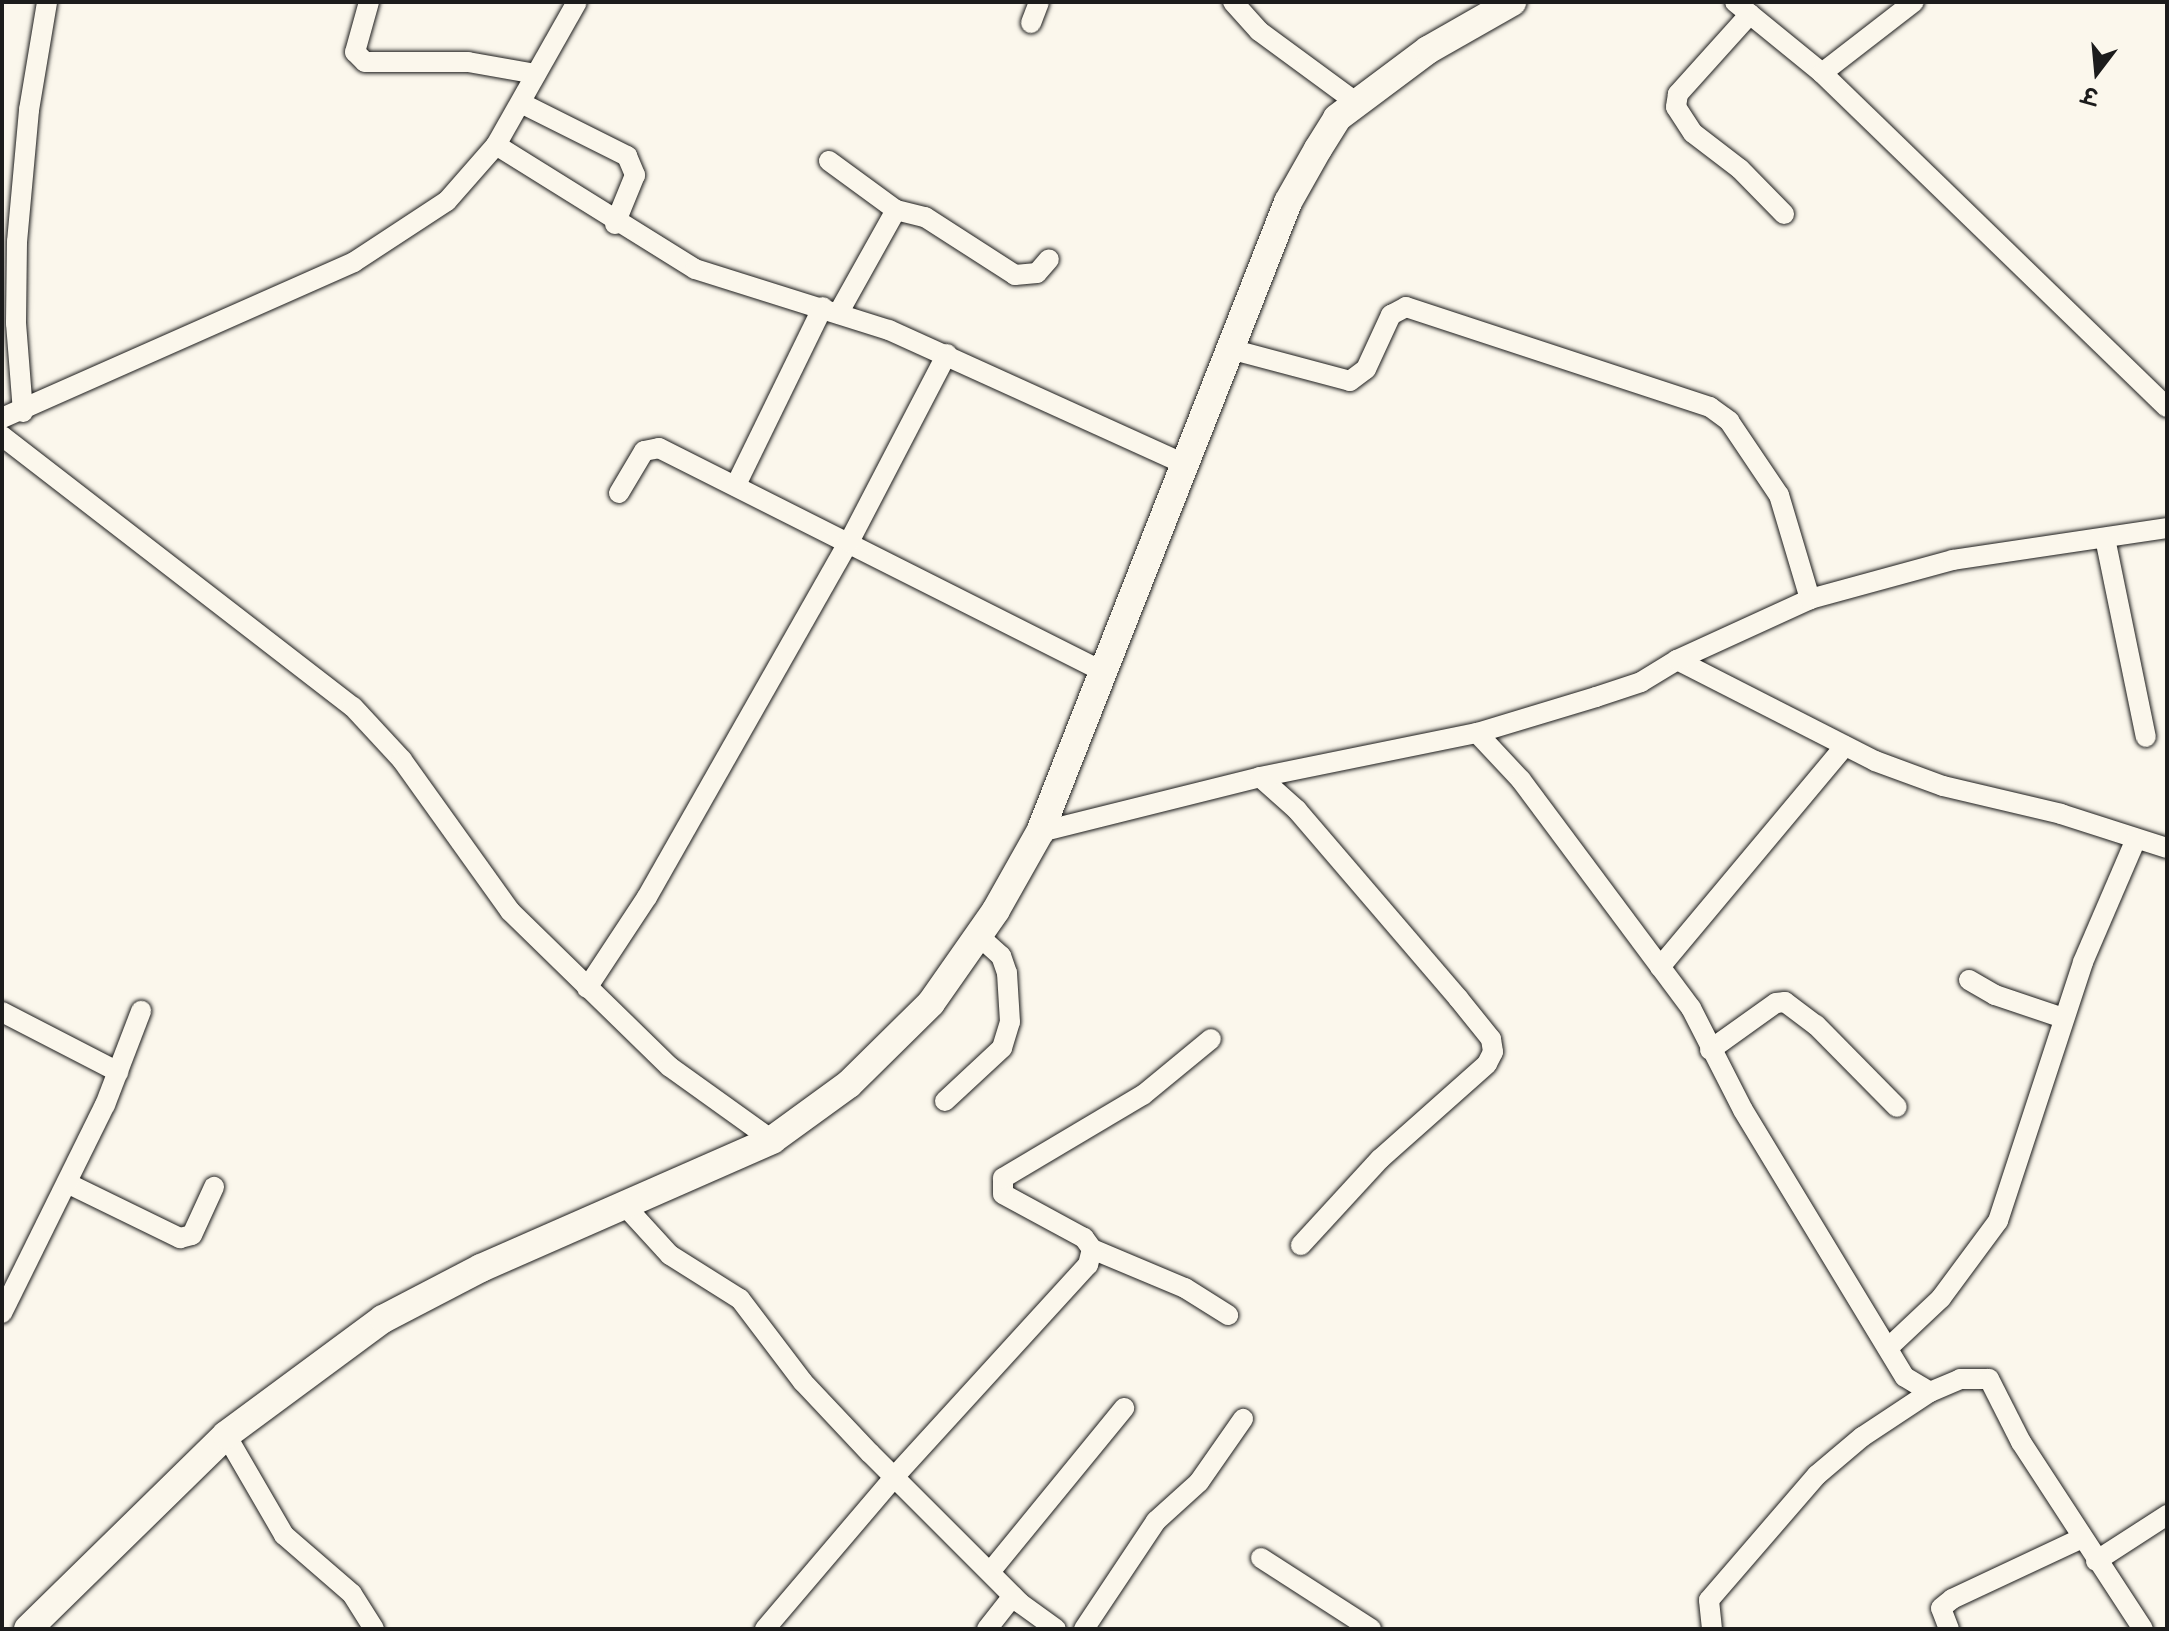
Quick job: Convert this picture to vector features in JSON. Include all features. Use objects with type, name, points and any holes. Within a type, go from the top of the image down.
[{"type":"main road","points":[[28,1629],[226,1435],[383,1319],[481,1268],[626,1207],[772,1140],[849,1084],[949,983],[1040,832],[1106,673],[1288,202],[1337,118],[1428,50],[1512,2]]},
{"type":"street","points":[[23,412],[16,323],[17,242],[29,110],[47,2]]},
{"type":"street","points":[[369,2],[355,52],[365,62],[468,62],[536,74]]},
{"type":"street","points":[[2,418],[23,412],[354,262],[447,201],[496,145],[577,2]]},
{"type":"street","points":[[1031,23],[1039,2]]},
{"type":"street","points":[[1233,2],[1259,31],[1357,103]]},
{"type":"street","points":[[1822,73],[1914,2]]},
{"type":"street","points":[[1784,214],[1740,169],[1693,133],[1676,107],[1678,94],[1742,8],[1822,73],[2167,407]]},
{"type":"street","points":[[521,103],[627,156],[635,175],[615,224]]},
{"type":"street","points":[[496,145],[615,224],[695,269],[831,309],[947,354],[1185,464]]},
{"type":"street","points":[[829,161],[896,210],[925,217],[1015,275],[1037,273],[1049,259]]},
{"type":"street","points":[[736,485],[831,309],[896,210]]},
{"type":"street","points":[[1230,349],[1350,381],[1366,369],[1391,315],[1406,307],[1710,407],[1729,421],[1779,495],[1810,599]]},
{"type":"street","points":[[587,988],[647,897],[849,542],[947,354]]},
{"type":"street","points":[[2,436],[353,707],[402,760],[501,900],[670,1067],[772,1140]]},
{"type":"street","points":[[619,493],[644,451],[653,447],[736,485],[1106,673]]},
{"type":"street","points":[[1040,832],[1260,777],[1477,733],[1641,682],[1677,660],[1810,599],[1953,560],[2167,528]]},
{"type":"street","points":[[2105,538],[2146,737]]},
{"type":"street","points":[[1677,660],[1845,746],[1943,786],[2061,814],[2167,848]]},
{"type":"street","points":[[1477,733],[1521,780],[1691,1008],[1710,1050],[1905,1377],[1930,1392]]},
{"type":"street","points":[[1660,967],[1845,746]]},
{"type":"street","points":[[1260,777],[1297,810],[1458,998],[1491,1039],[1493,1052],[1487,1064],[1380,1159],[1301,1245]]},
{"type":"street","points":[[1888,1348],[1941,1298],[1998,1221],[2063,1018],[2136,839]]},
{"type":"street","points":[[945,1101],[1002,1048],[1010,1022],[1007,973],[1001,956],[979,936]]},
{"type":"street","points":[[1969,980],[1995,995],[2063,1018]]},
{"type":"street","points":[[1710,1050],[1776,1003],[1785,1002],[1816,1025],[1897,1107]]},
{"type":"street","points":[[2,1313],[67,1183],[118,1072],[141,1011]]},
{"type":"street","points":[[2,1012],[118,1072]]},
{"type":"street","points":[[1211,1039],[1143,1095],[1003,1178],[1003,1194],[1084,1238],[1092,1249],[1185,1288],[1228,1315]]},
{"type":"street","points":[[67,1183],[180,1238],[192,1235],[214,1187]]},
{"type":"street","points":[[626,1207],[670,1255],[740,1299],[803,1382],[1013,1596],[1056,1629]]},
{"type":"street","points":[[765,1629],[895,1476],[1076,1284],[1092,1249]]},
{"type":"street","points":[[1712,1629],[1709,1600],[1817,1475],[1853,1444],[1930,1392],[1960,1379],[1989,1379],[2096,1561],[2143,1629]]},
{"type":"street","points":[[990,1572],[1124,1408]]},
{"type":"street","points":[[1084,1629],[1156,1521],[1199,1482],[1243,1419]]},
{"type":"street","points":[[226,1435],[284,1535],[352,1594],[374,1629]]},
{"type":"street","points":[[2096,1561],[2167,1515]]},
{"type":"street","points":[[1949,1629],[1941,1608],[1952,1599],[2082,1538]]},
{"type":"street","points":[[1261,1558],[1371,1629]]},
{"type":"street","points":[[987,1629],[1013,1596]]}]
